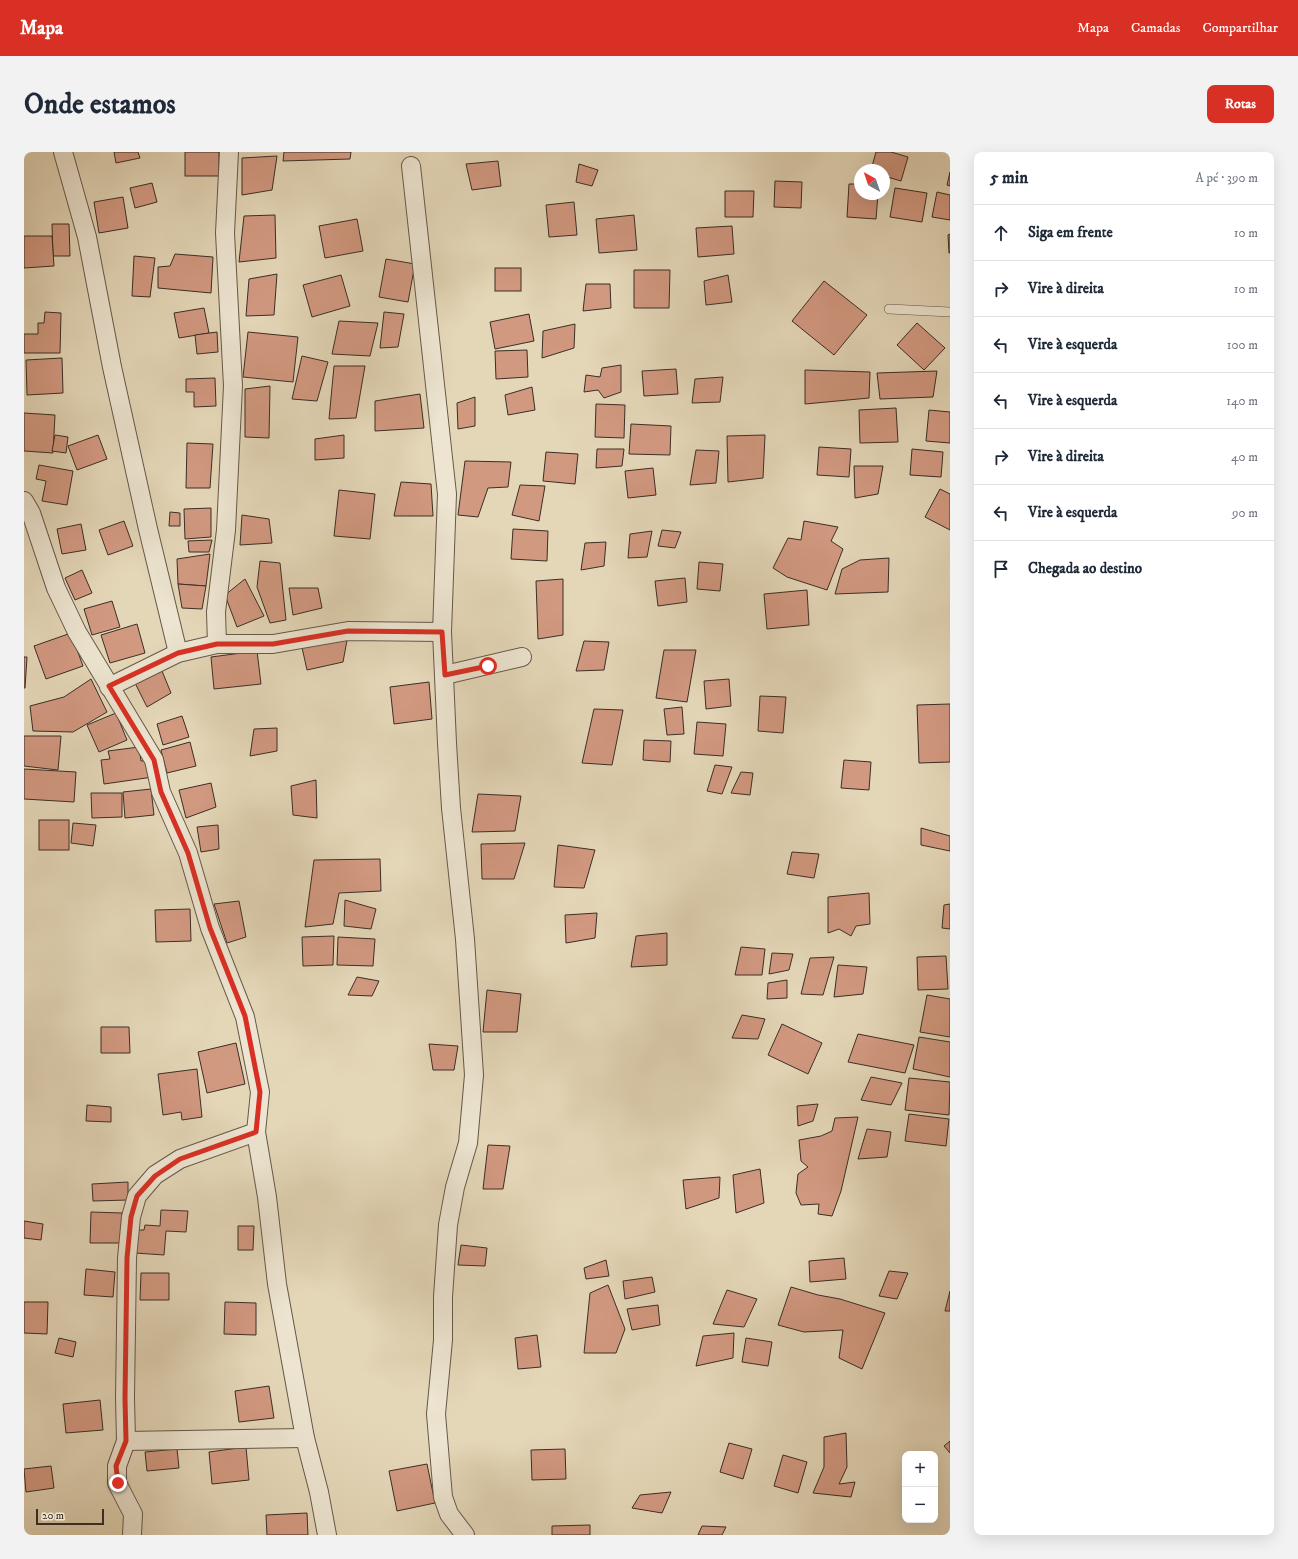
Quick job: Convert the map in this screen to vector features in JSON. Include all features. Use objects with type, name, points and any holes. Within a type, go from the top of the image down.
[{"type":"street","points":[[63,152],[87,237],[112,367],[148,529],[178,653]]},
{"type":"street","points":[[217,644],[216,612],[226,530],[233,386],[225,233],[228,152]]},
{"type":"street","points":[[411,166],[447,494],[442,632],[445,675],[446,742],[463,924],[474,1075],[468,1143],[455,1187],[448,1225],[443,1297],[443,1340],[436,1414],[443,1496],[449,1514],[465,1535]]},
{"type":"street","points":[[24,501],[31,513],[56,588],[77,632],[154,760],[161,792],[188,853],[210,928],[245,1016],[260,1092],[256,1132],[267,1197],[277,1284],[306,1438],[319,1492],[327,1535]]},
{"type":"street","points":[[109,686],[178,653],[217,644],[273,644],[348,631],[442,632]]},
{"type":"street","points":[[445,675],[522,657]]},
{"type":"street","points":[[132,1535],[133,1514],[118,1483],[116,1466],[126,1441],[125,1398],[127,1258],[131,1217],[137,1196],[155,1176],[180,1159],[256,1132]]},
{"type":"street","points":[[126,1441],[306,1438]]},
{"type":"lane","points":[[889,309],[950,312]]},
{"type":"building","points":[[114,152],[138,152],[140,158],[116,163]]},
{"type":"building","points":[[185,152],[219,152],[219,176],[185,176]]},
{"type":"building","points":[[284,152],[351,152],[350,159],[283,161]]},
{"type":"building","points":[[876,152],[891,152],[908,157],[901,181],[890,178],[890,164],[873,164]]},
{"type":"building","points":[[277,156],[272,190],[242,195],[242,158]]},
{"type":"building","points":[[498,161],[501,186],[472,190],[466,164]]},
{"type":"building","points":[[579,164],[598,170],[592,186],[576,182]]},
{"type":"building","points":[[950,172],[950,186],[947,185]]},
{"type":"building","points":[[775,181],[802,182],[801,208],[774,207]]},
{"type":"building","points":[[152,183],[157,202],[135,208],[130,188]]},
{"type":"building","points":[[849,184],[854,184],[854,200],[878,200],[876,219],[847,217]]},
{"type":"building","points":[[895,188],[927,193],[922,222],[890,217]]},
{"type":"building","points":[[725,191],[754,191],[753,217],[725,217]]},
{"type":"building","points":[[937,192],[950,195],[950,220],[932,217]]},
{"type":"building","points":[[123,197],[128,228],[99,233],[94,202]]},
{"type":"building","points":[[574,202],[577,235],[549,237],[546,205]]},
{"type":"building","points":[[275,215],[276,258],[239,262],[244,216]]},
{"type":"building","points":[[634,215],[637,250],[599,253],[596,219]]},
{"type":"building","points":[[357,219],[363,251],[325,258],[319,226]]},
{"type":"building","points":[[52,224],[69,224],[70,256],[53,256]]},
{"type":"building","points":[[732,226],[734,254],[698,257],[696,228]]},
{"type":"building","points":[[950,234],[950,253],[949,253],[948,235]]},
{"type":"building","points":[[24,236],[52,236],[54,266],[24,268]]},
{"type":"building","points":[[175,254],[213,257],[211,293],[158,288],[158,267],[170,266]]},
{"type":"building","points":[[134,256],[155,258],[150,297],[132,296]]},
{"type":"building","points":[[386,259],[415,264],[408,302],[379,297]]},
{"type":"building","points":[[495,268],[521,268],[521,291],[495,291]]},
{"type":"building","points":[[634,270],[670,270],[669,308],[634,308]]},
{"type":"building","points":[[277,274],[274,315],[246,316],[249,279]]},
{"type":"building","points":[[341,275],[350,306],[312,317],[303,285]]},
{"type":"building","points":[[728,275],[732,302],[706,305],[704,281]]},
{"type":"building","points":[[824,281],[867,315],[834,355],[792,321]]},
{"type":"building","points":[[586,284],[610,284],[611,308],[583,311]]},
{"type":"building","points":[[204,308],[209,333],[179,338],[174,313]]},
{"type":"building","points":[[45,312],[61,313],[60,353],[24,353],[24,334],[38,334],[38,323],[44,323]]},
{"type":"building","points":[[384,312],[404,314],[398,347],[380,348]]},
{"type":"building","points":[[529,314],[534,341],[495,349],[490,322]]},
{"type":"building","points":[[339,321],[378,323],[370,356],[332,354]]},
{"type":"building","points":[[917,323],[945,348],[924,370],[897,345]]},
{"type":"building","points":[[575,324],[574,348],[542,358],[543,331]]},
{"type":"building","points":[[217,332],[218,352],[197,354],[195,335]]},
{"type":"building","points":[[248,332],[298,337],[293,382],[243,377]]},
{"type":"building","points":[[527,350],[528,377],[496,379],[495,351]]},
{"type":"building","points":[[302,356],[328,362],[317,401],[292,399]]},
{"type":"building","points":[[62,358],[63,393],[27,395],[26,360]]},
{"type":"building","points":[[621,365],[621,392],[604,398],[598,390],[584,392],[586,375],[600,377],[602,368]]},
{"type":"building","points":[[334,366],[365,366],[356,418],[329,419]]},
{"type":"building","points":[[676,369],[678,394],[644,396],[642,371]]},
{"type":"building","points":[[805,370],[870,372],[869,398],[805,404]]},
{"type":"building","points":[[937,371],[933,397],[880,399],[877,373]]},
{"type":"building","points":[[723,377],[720,402],[692,403],[695,379]]},
{"type":"building","points":[[215,378],[216,406],[194,407],[194,392],[186,392],[186,379]]},
{"type":"building","points":[[270,386],[269,438],[245,437],[245,389]]},
{"type":"building","points":[[532,387],[535,410],[508,415],[505,395]]},
{"type":"building","points":[[420,394],[424,428],[375,431],[375,401]]},
{"type":"building","points":[[475,397],[475,426],[458,429],[457,403]]},
{"type":"building","points":[[596,404],[625,405],[624,438],[595,437]]},
{"type":"building","points":[[896,408],[898,442],[860,443],[859,410]]},
{"type":"building","points":[[929,410],[950,412],[950,443],[926,441]]},
{"type":"building","points":[[24,413],[55,415],[53,453],[24,451]]},
{"type":"building","points":[[631,424],[671,426],[670,455],[629,454]]},
{"type":"building","points":[[55,435],[68,437],[66,453],[52,451]]},
{"type":"building","points":[[98,435],[107,459],[77,470],[68,446]]},
{"type":"building","points":[[344,435],[344,458],[315,460],[315,439]]},
{"type":"building","points":[[765,435],[763,478],[728,482],[727,436]]},
{"type":"building","points":[[187,443],[213,444],[210,488],[186,488]]},
{"type":"building","points":[[819,447],[851,449],[849,477],[817,475]]},
{"type":"building","points":[[597,449],[624,449],[622,466],[596,468]]},
{"type":"building","points":[[912,449],[943,452],[941,477],[910,475]]},
{"type":"building","points":[[696,450],[719,451],[716,483],[690,485]]},
{"type":"building","points":[[546,452],[578,454],[575,484],[543,481]]},
{"type":"building","points":[[465,461],[511,462],[508,487],[488,488],[478,517],[458,515]]},
{"type":"building","points":[[39,465],[73,471],[67,505],[42,501],[46,481],[36,479]]},
{"type":"building","points":[[854,466],[883,466],[878,494],[855,498]]},
{"type":"building","points":[[653,468],[656,495],[628,498],[625,471]]},
{"type":"building","points":[[401,482],[431,484],[433,516],[394,516]]},
{"type":"building","points":[[520,485],[545,486],[539,521],[512,515]]},
{"type":"building","points":[[940,489],[950,494],[950,530],[925,517]]},
{"type":"building","points":[[339,490],[375,494],[370,539],[334,536]]},
{"type":"building","points":[[211,508],[211,537],[185,539],[184,509]]},
{"type":"building","points":[[170,512],[180,513],[180,526],[169,526]]},
{"type":"building","points":[[242,515],[269,519],[272,543],[240,545]]},
{"type":"building","points":[[124,521],[133,546],[108,555],[99,530]]},
{"type":"building","points":[[804,521],[838,527],[831,541],[843,549],[827,590],[787,577],[773,568],[788,538],[801,540]]},
{"type":"building","points":[[81,524],[86,550],[62,554],[57,529]]},
{"type":"building","points":[[513,529],[548,531],[547,561],[511,559]]},
{"type":"building","points":[[662,530],[681,532],[675,548],[658,546]]},
{"type":"building","points":[[652,531],[647,557],[628,558],[630,534]]},
{"type":"building","points":[[212,540],[209,552],[189,552],[188,541]]},
{"type":"building","points":[[606,542],[604,566],[581,570],[585,543]]},
{"type":"building","points":[[210,554],[206,586],[178,584],[177,559]]},
{"type":"building","points":[[889,558],[888,592],[835,594],[842,569],[860,560]]},
{"type":"building","points":[[260,561],[280,563],[286,620],[270,623],[257,587]]},
{"type":"building","points":[[699,562],[723,564],[720,591],[697,589]]},
{"type":"building","points":[[82,570],[92,593],[75,600],[65,578]]},
{"type":"building","points":[[685,578],[687,602],[658,606],[655,581]]},
{"type":"building","points":[[245,579],[264,616],[237,627],[225,595]]},
{"type":"building","points":[[563,579],[563,635],[538,639],[536,581]]},
{"type":"building","points":[[178,584],[206,586],[202,609],[182,608]]},
{"type":"building","points":[[289,588],[318,588],[322,608],[293,615]]},
{"type":"building","points":[[807,590],[809,625],[767,629],[764,594]]},
{"type":"building","points":[[112,601],[120,627],[92,635],[84,609]]},
{"type":"building","points":[[137,624],[145,653],[110,663],[101,635]]},
{"type":"building","points":[[71,633],[83,666],[46,679],[34,646]]},
{"type":"building","points":[[348,635],[343,662],[307,670],[301,643]]},
{"type":"building","points":[[584,641],[609,642],[604,670],[576,671]]},
{"type":"building","points":[[664,650],[696,650],[687,702],[656,698]]},
{"type":"building","points":[[257,651],[261,684],[214,689],[211,657]]},
{"type":"building","points":[[24,657],[27,657],[25,688],[24,688]]},
{"type":"building","points":[[160,666],[171,693],[147,707],[133,679]]},
{"type":"building","points":[[91,679],[107,712],[73,732],[33,731],[30,706],[64,697]]},
{"type":"building","points":[[729,679],[731,706],[706,709],[704,681]]},
{"type":"building","points":[[429,682],[432,719],[394,724],[390,687]]},
{"type":"building","points":[[760,696],[786,697],[783,733],[758,731]]},
{"type":"building","points":[[950,704],[950,762],[919,763],[917,705]]},
{"type":"building","points":[[682,707],[684,734],[667,735],[664,709]]},
{"type":"building","points":[[594,709],[623,710],[612,765],[582,763]]},
{"type":"building","points":[[116,713],[127,740],[99,752],[87,725]]},
{"type":"building","points":[[182,716],[189,737],[163,745],[157,724]]},
{"type":"building","points":[[697,722],[726,724],[723,756],[694,754]]},
{"type":"building","points":[[277,728],[277,751],[250,756],[254,729]]},
{"type":"building","points":[[24,736],[61,736],[58,770],[24,766]]},
{"type":"building","points":[[644,740],[671,741],[670,762],[643,760]]},
{"type":"building","points":[[190,742],[196,766],[167,773],[161,750]]},
{"type":"building","points":[[139,747],[141,761],[151,760],[153,777],[104,784],[101,760],[110,759],[108,751]]},
{"type":"building","points":[[844,760],[871,762],[869,790],[841,788]]},
{"type":"building","points":[[715,765],[732,767],[722,794],[707,791]]},
{"type":"building","points":[[24,769],[76,772],[74,802],[24,799]]},
{"type":"building","points":[[741,772],[753,773],[750,795],[731,793]]},
{"type":"building","points":[[316,780],[317,818],[293,815],[291,786]]},
{"type":"building","points":[[211,783],[216,807],[186,818],[179,790]]},
{"type":"building","points":[[151,789],[154,815],[125,818],[123,792]]},
{"type":"building","points":[[91,793],[122,793],[122,817],[92,818]]},
{"type":"building","points":[[478,794],[521,796],[515,831],[472,832]]},
{"type":"building","points":[[39,820],[69,820],[69,850],[39,850]]},
{"type":"building","points":[[73,823],[96,825],[93,846],[71,843]]},
{"type":"building","points":[[218,825],[219,849],[201,852],[197,827]]},
{"type":"building","points":[[921,828],[950,836],[950,851],[921,845]]},
{"type":"building","points":[[525,843],[514,879],[482,879],[481,844]]},
{"type":"building","points":[[558,845],[595,850],[584,888],[554,887]]},
{"type":"building","points":[[792,852],[819,854],[814,878],[787,874]]},
{"type":"building","points":[[380,859],[381,891],[339,893],[333,924],[305,927],[314,860]]},
{"type":"building","points":[[869,893],[870,924],[856,926],[851,936],[839,929],[828,933],[828,897]]},
{"type":"building","points":[[345,900],[376,909],[371,929],[344,926]]},
{"type":"building","points":[[239,901],[246,937],[227,943],[214,904]]},
{"type":"building","points":[[950,904],[950,929],[942,928],[944,905]]},
{"type":"building","points":[[190,909],[191,941],[156,942],[155,910]]},
{"type":"building","points":[[597,913],[595,938],[566,943],[565,915]]},
{"type":"building","points":[[667,933],[667,965],[631,967],[636,936]]},
{"type":"building","points":[[334,936],[333,965],[303,966],[302,937]]},
{"type":"building","points":[[338,937],[375,939],[373,966],[337,965]]},
{"type":"building","points":[[741,947],[765,949],[762,975],[735,975]]},
{"type":"building","points":[[772,953],[793,954],[789,970],[769,974]]},
{"type":"building","points":[[946,956],[948,989],[918,990],[917,957]]},
{"type":"building","points":[[834,957],[823,995],[801,994],[810,958]]},
{"type":"building","points":[[838,965],[867,967],[863,994],[834,997]]},
{"type":"building","points":[[357,977],[379,981],[372,996],[348,995]]},
{"type":"building","points":[[787,980],[787,998],[767,999],[768,983]]},
{"type":"building","points":[[487,990],[521,994],[517,1032],[483,1032]]},
{"type":"building","points":[[927,995],[950,999],[950,1037],[920,1032]]},
{"type":"building","points":[[742,1015],[765,1019],[758,1039],[732,1038]]},
{"type":"building","points":[[782,1024],[822,1043],[808,1074],[768,1055]]},
{"type":"building","points":[[101,1027],[129,1027],[130,1053],[101,1053]]},
{"type":"building","points":[[858,1034],[914,1045],[905,1073],[848,1062]]},
{"type":"building","points":[[919,1037],[950,1042],[950,1077],[913,1069]]},
{"type":"building","points":[[236,1043],[245,1084],[207,1093],[198,1052]]},
{"type":"building","points":[[429,1044],[458,1046],[454,1070],[433,1070]]},
{"type":"building","points":[[197,1069],[202,1117],[182,1120],[181,1112],[163,1115],[158,1074]]},
{"type":"building","points":[[871,1077],[902,1083],[891,1105],[861,1100]]},
{"type":"building","points":[[909,1078],[950,1082],[949,1115],[905,1110]]},
{"type":"building","points":[[818,1104],[813,1121],[798,1126],[797,1106]]},
{"type":"building","points":[[87,1105],[111,1107],[111,1122],[86,1121]]},
{"type":"building","points":[[909,1114],[949,1119],[946,1146],[905,1141]]},
{"type":"building","points":[[858,1117],[841,1191],[832,1216],[818,1214],[819,1204],[801,1205],[796,1193],[798,1174],[808,1167],[801,1161],[799,1140],[821,1136],[832,1131],[835,1118]]},
{"type":"building","points":[[867,1129],[891,1132],[887,1157],[858,1159]]},
{"type":"building","points":[[488,1145],[510,1146],[503,1189],[483,1189]]},
{"type":"building","points":[[760,1169],[764,1203],[736,1213],[733,1175]]},
{"type":"building","points":[[720,1177],[719,1198],[686,1209],[683,1180]]},
{"type":"building","points":[[128,1182],[128,1200],[93,1201],[92,1184]]},
{"type":"building","points":[[161,1210],[188,1211],[186,1232],[166,1231],[164,1255],[135,1253],[137,1230],[144,1230],[145,1225],[160,1226]]},
{"type":"building","points":[[91,1212],[122,1213],[121,1243],[90,1243]]},
{"type":"building","points":[[24,1221],[43,1224],[41,1240],[24,1238]]},
{"type":"building","points":[[238,1226],[254,1226],[253,1250],[238,1250]]},
{"type":"building","points":[[461,1245],[487,1248],[485,1266],[458,1265]]},
{"type":"building","points":[[844,1258],[846,1279],[810,1282],[809,1261]]},
{"type":"building","points":[[606,1260],[609,1276],[586,1279],[584,1268]]},
{"type":"building","points":[[86,1269],[115,1272],[113,1297],[84,1295]]},
{"type":"building","points":[[889,1271],[908,1273],[897,1299],[879,1296]]},
{"type":"building","points":[[141,1273],[169,1273],[169,1300],[140,1300]]},
{"type":"building","points":[[652,1277],[655,1292],[625,1299],[623,1281]]},
{"type":"building","points":[[608,1285],[625,1329],[616,1353],[584,1353],[590,1293]]},
{"type":"building","points":[[791,1287],[818,1295],[840,1299],[885,1313],[862,1369],[839,1358],[843,1330],[804,1332],[778,1325]]},
{"type":"building","points":[[727,1290],[757,1299],[744,1327],[713,1324]]},
{"type":"building","points":[[950,1291],[950,1311],[945,1311]]},
{"type":"building","points":[[24,1302],[48,1302],[47,1334],[24,1333]]},
{"type":"building","points":[[225,1302],[256,1303],[256,1335],[224,1334]]},
{"type":"building","points":[[658,1305],[660,1325],[632,1330],[627,1309]]},
{"type":"building","points":[[734,1333],[733,1358],[696,1366],[703,1336]]},
{"type":"building","points":[[537,1335],[541,1367],[518,1369],[515,1338]]},
{"type":"building","points":[[59,1338],[76,1342],[73,1357],[55,1353]]},
{"type":"building","points":[[746,1338],[772,1342],[768,1366],[742,1362]]},
{"type":"building","points":[[269,1386],[274,1418],[239,1422],[235,1391]]},
{"type":"building","points":[[100,1400],[103,1430],[66,1433],[63,1404]]},
{"type":"building","points":[[846,1433],[847,1467],[839,1484],[855,1482],[851,1497],[813,1493],[824,1467],[824,1437]]},
{"type":"building","points":[[950,1441],[950,1453],[944,1446]]},
{"type":"building","points":[[729,1443],[752,1449],[743,1479],[720,1472]]},
{"type":"building","points":[[246,1447],[249,1480],[212,1484],[209,1452]]},
{"type":"building","points":[[177,1449],[179,1468],[147,1471],[145,1452]]},
{"type":"building","points":[[565,1449],[566,1479],[532,1480],[531,1450]]},
{"type":"building","points":[[783,1455],[807,1462],[798,1493],[774,1486]]},
{"type":"building","points":[[427,1464],[435,1503],[397,1511],[389,1471]]},
{"type":"building","points":[[51,1466],[54,1488],[26,1492],[24,1469]]},
{"type":"building","points":[[671,1492],[662,1513],[632,1508],[640,1495]]},
{"type":"building","points":[[307,1513],[308,1535],[267,1535],[266,1515]]},
{"type":"building","points":[[590,1525],[590,1535],[552,1535],[552,1526]]},
{"type":"building","points":[[702,1526],[726,1527],[722,1535],[698,1535]]},
{"type":"route","points":[[118,1483],[116,1466],[126,1441],[125,1398],[127,1258],[131,1217],[137,1196],[155,1176],[180,1159],[256,1132],[260,1092],[245,1016],[210,928],[188,853],[161,792],[154,760],[109,686],[178,653],[217,644],[273,644],[348,631],[442,632],[445,675],[488,666]]}]
